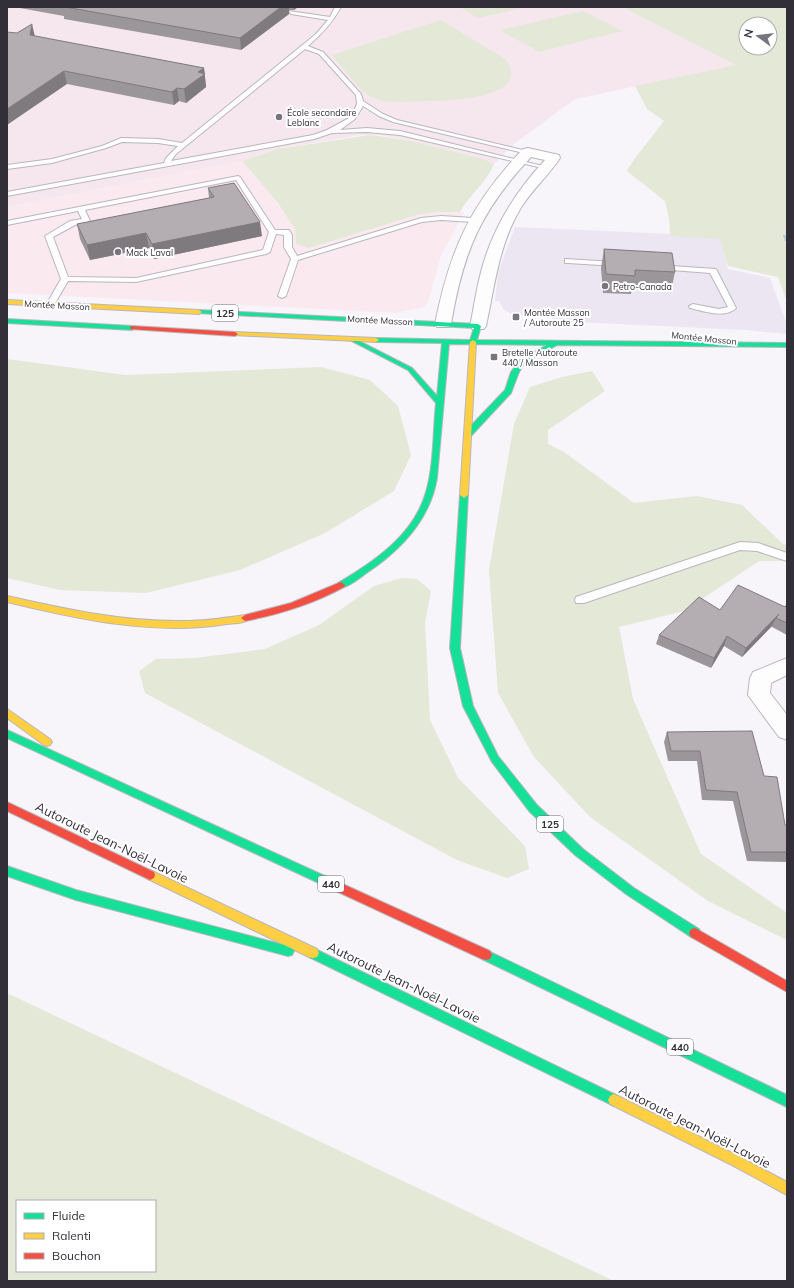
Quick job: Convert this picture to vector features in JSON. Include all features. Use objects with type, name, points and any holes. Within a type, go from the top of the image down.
[{"type":"main road","name":"Montée Masson","points":[[7,302],[484,326]]},
{"type":"main road","name":"Montée Masson","points":[[7,321],[353,340],[687,345],[754,343]]},
{"type":"main road","points":[[7,599],[87,617],[136,622],[179,624],[218,622],[272,612],[333,590],[361,574],[384,557],[409,531],[421,512],[430,493],[433,478],[446,342],[443,324]]},
{"type":"main road","name":"125","points":[[484,326],[473,342],[467,434],[456,648],[459,679],[463,696],[485,743],[497,762],[524,797],[558,832],[595,865],[641,900],[687,930],[787,987]]},
{"type":"main road","name":"Montée Masson","points":[[662,334],[787,345]]},
{"type":"main road","points":[[353,340],[410,369],[440,403]]},
{"type":"main road","points":[[467,434],[508,391],[515,372],[522,361],[555,343]]},
{"type":"main road","points":[[7,713],[90,773]]},
{"type":"main road","name":"440","points":[[7,734],[625,1021],[787,1101]]},
{"type":"main road","name":"Autoroute Jean-Noël-Lavoie","points":[[7,806],[338,964],[618,1101],[787,1189]]},
{"type":"main road","points":[[7,871],[76,895],[338,964]]},
{"type":"street","points":[[443,324],[456,264],[473,220],[492,192],[528,152],[554,158],[516,205],[499,234],[489,266],[484,326]]},
{"type":"street","points":[[787,666],[761,678],[759,695],[787,731]]},
{"type":"lane","points":[[167,164],[170,157],[184,145],[322,32],[332,19],[338,7]]},
{"type":"lane","points":[[291,12],[332,19]]},
{"type":"lane","points":[[305,47],[321,53],[356,91],[361,102],[381,115],[395,121],[528,152]]},
{"type":"lane","points":[[327,133],[350,120],[359,110],[361,102]]},
{"type":"lane","points":[[7,194],[327,133],[367,130],[389,131],[545,168]]},
{"type":"lane","points":[[7,167],[52,161],[104,147],[121,140],[158,141],[184,145]]},
{"type":"lane","points":[[7,223],[238,178],[273,232]]},
{"type":"lane","points":[[65,279],[49,236],[73,223],[86,221],[81,208]]},
{"type":"lane","points":[[295,259],[421,220],[441,218],[473,220]]},
{"type":"lane","points":[[273,232],[286,232],[288,235],[288,247],[295,259],[282,296]]},
{"type":"lane","points":[[65,279],[118,281],[136,280],[266,252],[273,232]]},
{"type":"lane","points":[[568,261],[622,264]]},
{"type":"lane","points":[[653,267],[713,271],[732,308],[729,310],[713,310],[692,306]]},
{"type":"lane","points":[[50,305],[65,279]]},
{"type":"lane","points":[[580,600],[740,546],[758,547],[787,557]]},
{"type":"shaded area","name":"École secondaire Leblanc","points":[[7,7],[622,7],[737,65],[575,99],[514,144],[494,164],[484,159],[407,140],[380,135],[361,135],[278,149],[242,161],[7,207]]},
{"type":"shaded area","points":[[242,161],[278,203],[309,248],[417,215],[437,212],[464,212],[441,256],[428,302],[424,307],[394,313],[7,293],[7,207]]},
{"type":"shaded area","points":[[515,227],[720,236],[728,269],[770,278],[787,325],[787,334],[746,330],[554,321],[552,318],[512,314],[504,310],[499,301],[495,301],[498,273]]},
{"type":"green space","points":[[460,7],[526,7],[478,18]]},
{"type":"green space","points":[[622,7],[787,7],[787,302],[778,277],[728,266],[720,239],[670,236],[669,219],[665,201],[627,171],[664,121],[647,109],[635,86],[736,65]]},
{"type":"green space","points":[[583,11],[623,31],[539,52],[500,30]]},
{"type":"green space","points":[[441,20],[505,59],[511,72],[508,82],[498,90],[484,95],[468,98],[436,101],[384,101],[366,94],[332,55]]},
{"type":"green space","points":[[370,135],[407,140],[484,159],[494,164],[487,176],[460,212],[437,212],[417,215],[309,248],[296,244],[295,229],[278,203],[242,161],[278,149]]},
{"type":"green space","points":[[7,359],[125,375],[321,367],[370,380],[398,406],[411,455],[394,491],[325,533],[240,570],[146,593],[60,590],[7,578]]},
{"type":"green space","points":[[592,371],[605,391],[548,430],[548,444],[564,452],[634,503],[697,496],[742,505],[783,544],[787,545],[787,561],[759,561],[684,611],[619,627],[633,699],[701,854],[787,913],[787,940],[708,901],[590,817],[534,757],[498,693],[489,570],[514,424],[530,387],[562,377]]},
{"type":"green space","points":[[402,578],[417,579],[431,591],[425,623],[430,720],[458,778],[525,846],[529,869],[507,878],[457,860],[145,693],[139,671],[156,659],[195,658],[265,649],[319,625],[374,586]]},
{"type":"green space","points":[[7,993],[614,1281],[7,1281]]},
{"type":"building","points":[[65,7],[281,7],[240,38]]},
{"type":"building","points":[[32,24],[30,35],[204,68],[198,72],[205,74],[184,89],[177,88],[172,92],[64,71],[7,109],[7,32],[17,33]]},
{"type":"building","points":[[234,183],[260,222],[152,244],[146,233],[87,245],[77,224],[214,197],[208,188]]},
{"type":"building","points":[[604,249],[672,253],[675,272],[635,270],[635,276],[606,274]]},
{"type":"building","points":[[738,585],[785,607],[787,604],[787,623],[776,618],[779,614],[746,648],[727,636],[714,658],[659,635],[699,597],[720,610]]},
{"type":"building","points":[[752,731],[764,776],[777,777],[785,825],[787,825],[787,852],[751,852],[737,792],[706,790],[700,751],[671,751],[667,732]]},
{"type":"waterway","points":[[787,236],[785,236],[787,240]]},
{"type":"traffic: fast","points":[[199,312],[478,326],[473,342],[376,340]]},
{"type":"traffic: fast","points":[[7,321],[132,328]]},
{"type":"traffic: fast","points":[[353,340],[410,369],[440,403]]},
{"type":"traffic: fast","points":[[341,585],[369,568],[394,547],[406,535],[424,508],[430,493],[435,463],[446,342]]},
{"type":"traffic: fast","points":[[473,342],[787,345]]},
{"type":"traffic: fast","points":[[467,435],[508,391],[515,372],[522,361],[555,343]]},
{"type":"traffic: fast","points":[[464,495],[455,648],[468,706],[495,759],[533,808],[579,852],[630,891],[695,933]]},
{"type":"traffic: fast","points":[[7,734],[325,881]]},
{"type":"traffic: fast","points":[[7,871],[76,895],[288,951]]},
{"type":"traffic: fast","points":[[313,953],[614,1100]]},
{"type":"traffic: fast","points":[[486,955],[787,1101]]},
{"type":"traffic: slow","points":[[7,302],[199,312]]},
{"type":"traffic: slow","points":[[235,334],[376,340]]},
{"type":"traffic: slow","points":[[464,495],[473,342]]},
{"type":"traffic: slow","points":[[7,599],[65,612],[125,622],[186,625],[216,623],[245,618]]},
{"type":"traffic: slow","points":[[7,713],[47,742]]},
{"type":"traffic: slow","points":[[150,875],[313,953]]},
{"type":"traffic: slow","points":[[614,1100],[736,1161],[787,1189]]},
{"type":"traffic: jam","points":[[132,328],[235,334]]},
{"type":"traffic: jam","points":[[245,618],[294,605],[330,591],[341,585]]},
{"type":"traffic: jam","points":[[7,806],[150,875]]},
{"type":"traffic: jam","points":[[325,881],[486,955]]},
{"type":"traffic: jam","points":[[695,933],[787,987]]},
{"type":"place","name":"École secondaire Leblanc","points":[[279,117]]},
{"type":"place","name":"Mack Laval","points":[[118,252]]},
{"type":"place","name":"Petro-Canada","points":[[605,286]]},
{"type":"place","name":"Montée Masson / Autoroute 25","points":[[516,317]]},
{"type":"place","name":"Bretelle Autoroute 440 / Masson","points":[[494,357]]}]
